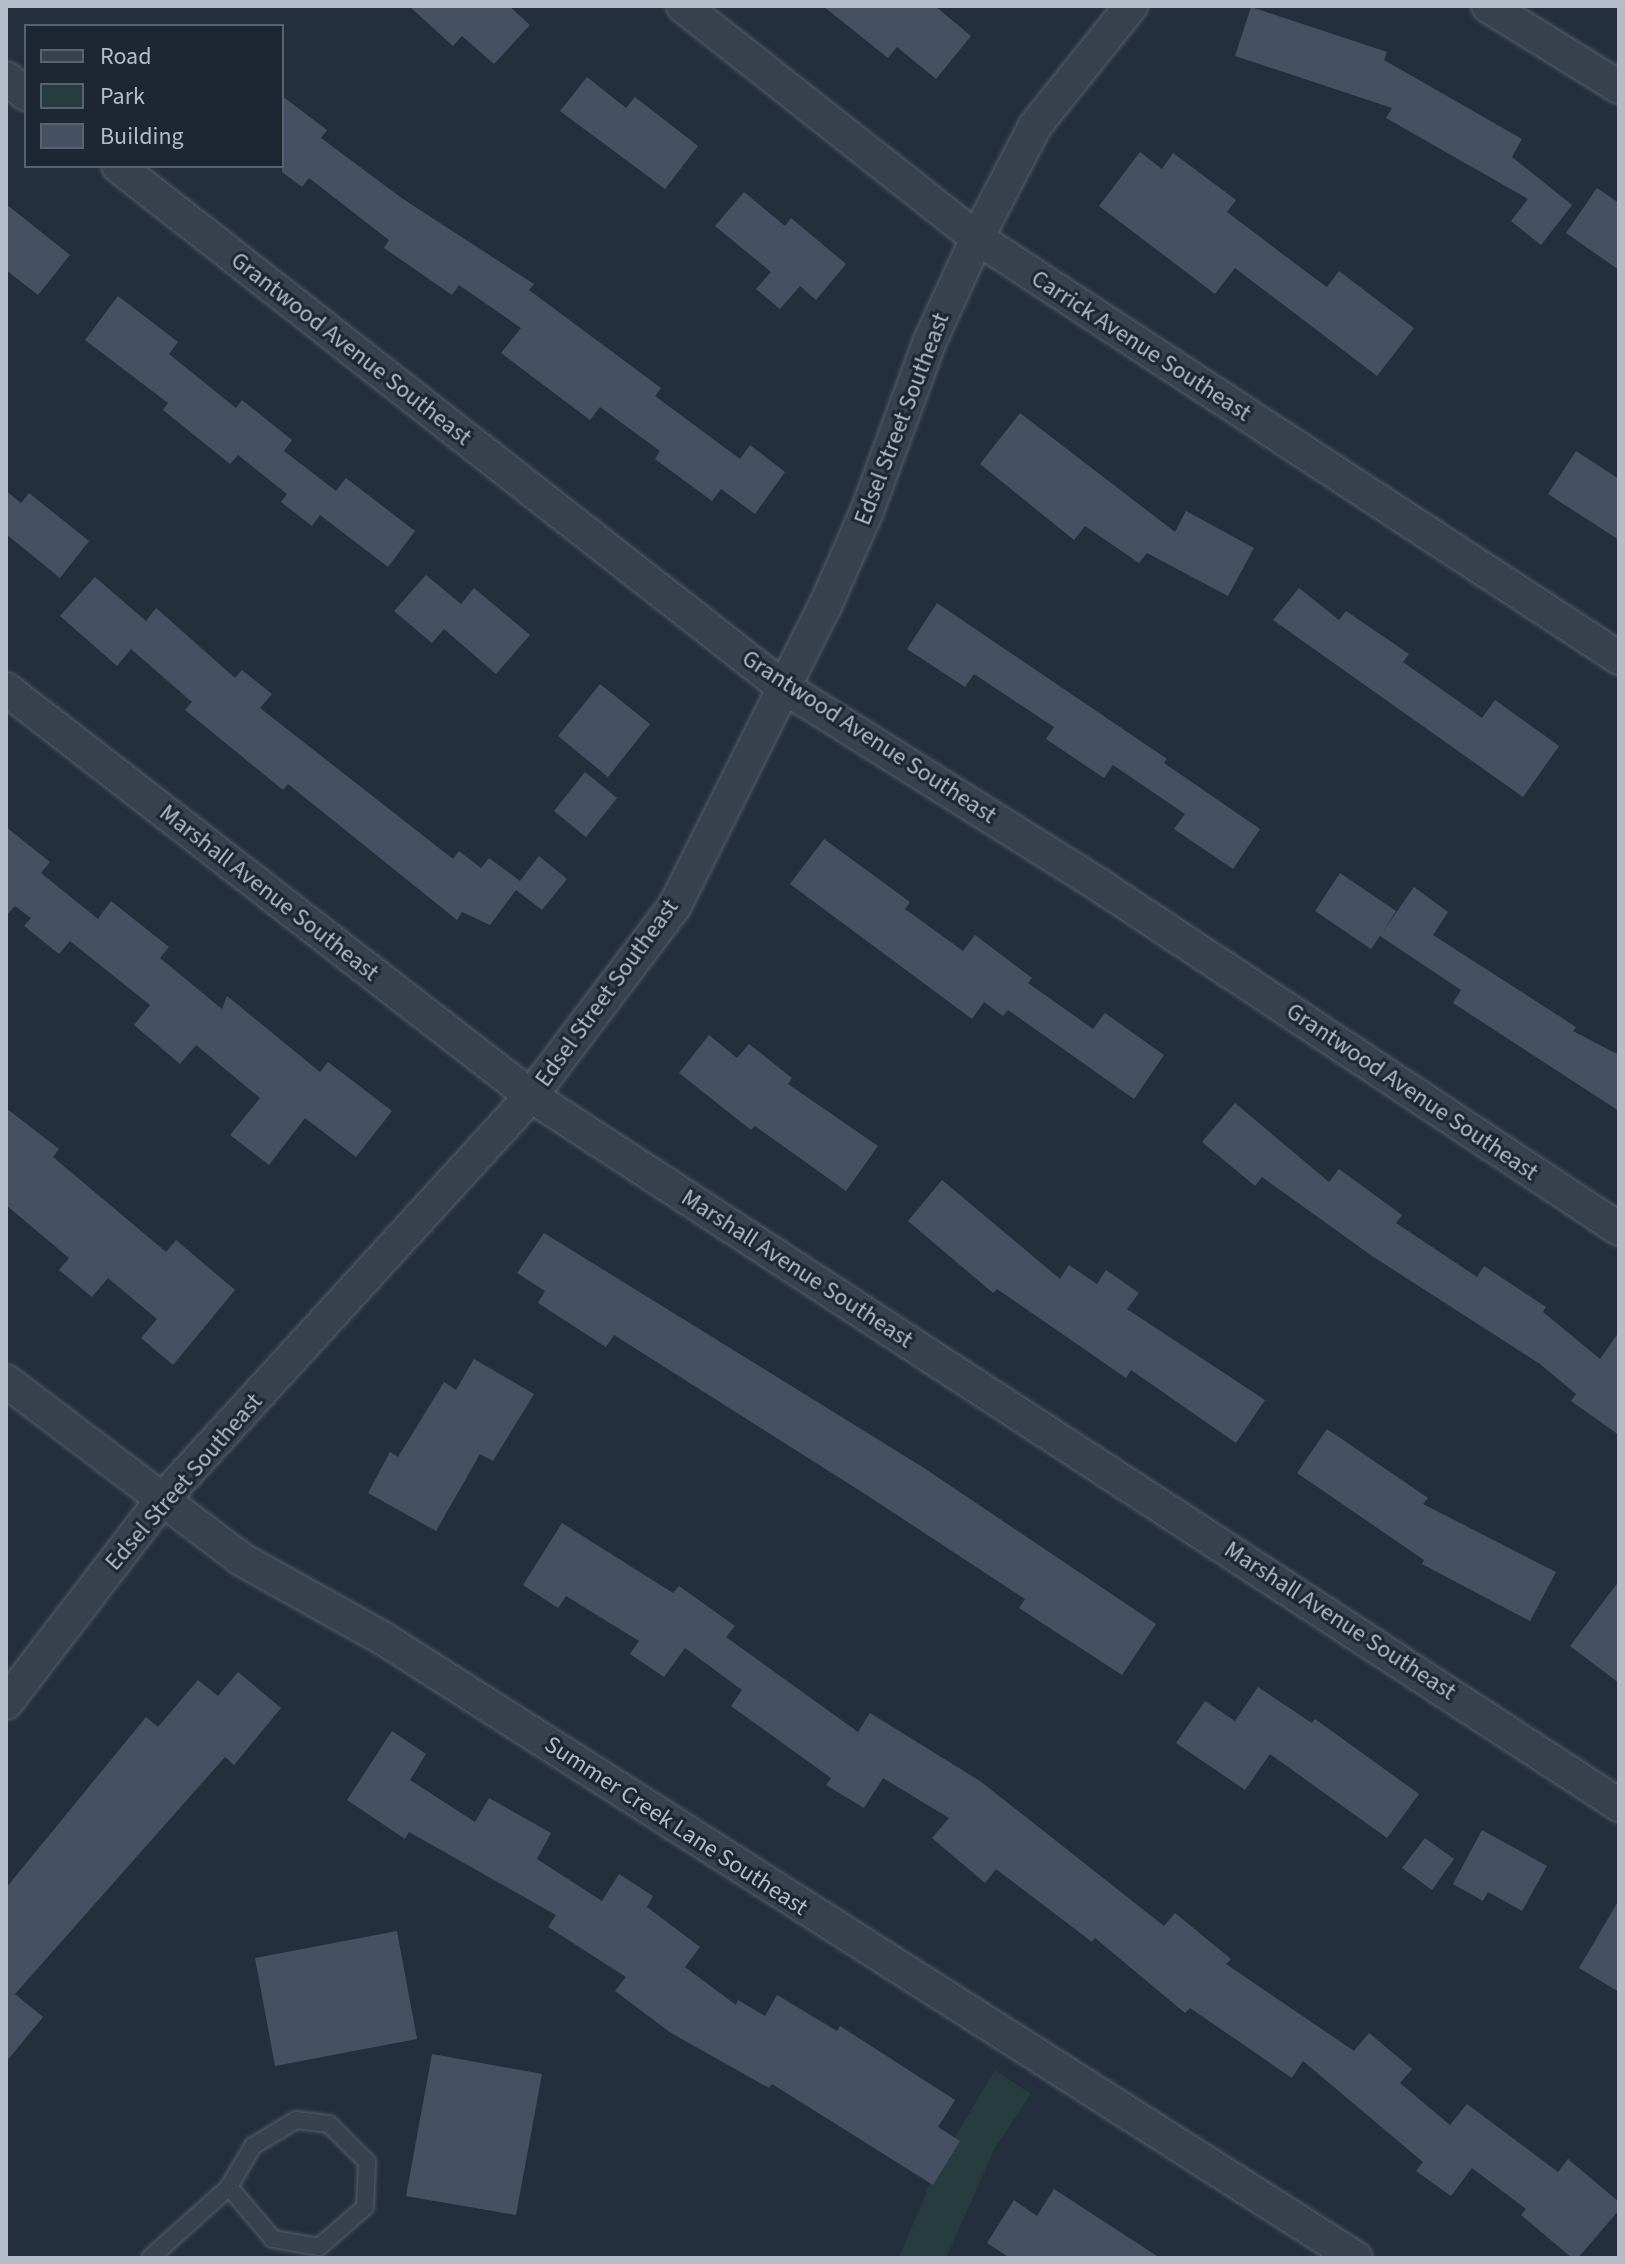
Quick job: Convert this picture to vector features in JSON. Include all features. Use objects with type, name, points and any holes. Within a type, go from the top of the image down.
[{"type":"street","name":"Carrick Avenue Southeast","points":[[683,6],[977,238],[1619,658]]},
{"type":"street","name":"Edsel Street Southeast","points":[[6,1703],[161,1501],[531,1096],[674,907],[867,511],[929,343],[977,238],[1035,126],[1131,6]]},
{"type":"street","points":[[1488,6],[1619,87]]},
{"type":"street","points":[[6,78],[24,92]]},
{"type":"street","name":"Grantwood Avenue Southeast","points":[[121,168],[782,686],[1102,887],[1619,1229]]},
{"type":"street","name":"Marshall Avenue Southeast","points":[[6,689],[531,1096],[1619,1805]]},
{"type":"street","name":"Summer Creek Lane Southeast","points":[[6,1381],[241,1559],[384,1639],[1356,2258]]},
{"type":"lane","points":[[150,2258],[229,2187],[253,2146],[296,2120],[329,2124],[367,2162],[365,2207],[319,2247],[273,2239],[229,2187]]},
{"type":"green space","points":[[995,2070],[1031,2094],[994,2150],[946,2258],[899,2258],[936,2169]]},
{"type":"building","points":[[409,6],[509,6],[530,25],[494,64],[462,36],[453,46]]},
{"type":"building","points":[[823,6],[935,6],[971,36],[936,79],[897,47],[888,58]]},
{"type":"building","points":[[1251,7],[1387,52],[1384,60],[1522,139],[1512,157],[1572,205],[1541,245],[1511,221],[1528,199],[1386,118],[1392,108],[1235,56]]},
{"type":"building","points":[[587,77],[626,108],[635,97],[698,146],[665,189],[560,111]]},
{"type":"building","points":[[284,98],[327,130],[321,138],[403,199],[534,284],[529,290],[661,388],[655,396],[740,459],[750,445],[785,472],[755,514],[721,489],[712,501],[655,459],[660,451],[600,407],[590,420],[501,353],[521,328],[459,285],[452,295],[384,248],[389,240],[309,178],[302,187],[282,172]]},
{"type":"building","points":[[1140,152],[1162,169],[1173,153],[1236,200],[1227,212],[1327,287],[1339,271],[1414,328],[1377,376],[1235,268],[1215,294],[1099,206]]},
{"type":"building","points":[[1597,188],[1619,203],[1619,270],[1566,233]]},
{"type":"building","points":[[744,192],[785,226],[791,218],[846,264],[816,300],[800,286],[780,309],[756,289],[771,272],[715,226]]},
{"type":"building","points":[[6,204],[70,255],[38,295],[6,270]]},
{"type":"building","points":[[118,296],[178,342],[169,354],[236,408],[242,400],[292,440],[284,451],[336,491],[346,478],[415,531],[388,567],[320,515],[312,526],[281,502],[287,494],[238,455],[230,464],[163,410],[168,403],[85,340]]},
{"type":"building","points":[[1020,413],[1175,532],[1186,511],[1254,548],[1228,596],[1147,553],[1139,563],[1085,526],[1074,540],[980,464]]},
{"type":"building","points":[[1576,451],[1619,479],[1619,540],[1548,494]]},
{"type":"building","points":[[6,491],[21,503],[29,493],[89,541],[60,578],[6,534]]},
{"type":"building","points":[[426,575],[461,604],[474,588],[530,635],[496,674],[444,629],[432,643],[394,611]]},
{"type":"building","points":[[95,577],[146,621],[156,608],[235,678],[242,670],[272,694],[260,708],[453,859],[459,851],[481,868],[489,858],[520,881],[539,856],[567,879],[542,910],[516,890],[490,925],[462,912],[457,920],[288,784],[283,790],[185,710],[192,702],[131,649],[117,666],[60,616]]},
{"type":"building","points":[[1299,588],[1339,620],[1346,611],[1409,654],[1403,662],[1482,718],[1495,700],[1559,746],[1523,797],[1273,620]]},
{"type":"building","points":[[937,603],[1167,759],[1164,763],[1260,829],[1233,869],[1174,829],[1185,814],[1113,765],[1104,778],[1046,739],[1054,727],[974,674],[965,687],[907,649]]},
{"type":"building","points":[[600,684],[650,724],[608,777],[558,736]]},
{"type":"building","points":[[585,772],[617,798],[586,837],[554,811]]},
{"type":"building","points":[[6,827],[50,862],[41,873],[98,919],[111,901],[169,947],[160,958],[222,1009],[227,996],[320,1072],[328,1062],[392,1111],[356,1157],[305,1118],[269,1165],[230,1135],[260,1098],[196,1045],[180,1064],[134,1025],[150,1005],[70,941],[59,954],[24,926],[31,918],[15,906],[6,916]]},
{"type":"building","points":[[824,839],[910,902],[905,909],[963,951],[975,935],[1032,978],[1028,983],[1093,1029],[1105,1013],[1164,1055],[1134,1099],[1008,1010],[1003,1016],[984,1002],[972,1019],[790,884]]},
{"type":"building","points":[[1340,873],[1396,911],[1382,933],[1414,887],[1448,912],[1433,935],[1576,1027],[1573,1031],[1619,1055],[1619,1111],[1453,1003],[1461,990],[1380,936],[1371,949],[1315,911]]},
{"type":"building","points":[[709,1035],[737,1058],[749,1044],[792,1078],[788,1084],[878,1146],[846,1191],[755,1126],[751,1130],[679,1073]]},
{"type":"building","points":[[1235,1103],[1329,1182],[1339,1169],[1402,1215],[1396,1223],[1477,1277],[1484,1266],[1546,1307],[1543,1312],[1600,1359],[1619,1332],[1619,1435],[1571,1401],[1576,1394],[1540,1364],[1372,1256],[1262,1177],[1255,1186],[1202,1142]]},
{"type":"building","points":[[6,1108],[59,1149],[53,1157],[166,1252],[176,1240],[235,1290],[173,1365],[141,1338],[157,1319],[108,1278],[92,1297],[59,1270],[69,1258],[6,1205]]},
{"type":"building","points":[[942,1180],[1060,1279],[1069,1265],[1097,1284],[1106,1270],[1139,1293],[1127,1309],[1265,1400],[1236,1443],[1131,1370],[1126,1378],[997,1289],[993,1293],[908,1221]]},
{"type":"building","points":[[544,1233],[924,1468],[1156,1624],[1122,1675],[1019,1608],[1025,1599],[865,1494],[614,1335],[606,1347],[538,1303],[545,1291],[517,1273]]},
{"type":"building","points":[[474,1359],[534,1394],[493,1461],[480,1454],[436,1531],[368,1493],[390,1452],[398,1457],[444,1382],[456,1390]]},
{"type":"building","points":[[1327,1429],[1428,1498],[1423,1504],[1556,1572],[1530,1621],[1422,1564],[1424,1560],[1297,1473]]},
{"type":"building","points":[[562,1523],[673,1593],[679,1586],[735,1626],[726,1637],[858,1732],[870,1713],[980,1781],[1164,1926],[1175,1913],[1231,1959],[1226,1964],[1354,2051],[1369,2033],[1412,2069],[1400,2083],[1450,2125],[1467,2104],[1558,2172],[1568,2159],[1619,2202],[1619,2210],[1578,2258],[1572,2258],[1521,2215],[1526,2209],[1472,2168],[1451,2196],[1416,2171],[1423,2162],[1303,2061],[1292,2078],[1190,2008],[1185,2013],[1095,1938],[1092,1942],[996,1869],[985,1883],[932,1838],[949,1818],[883,1778],[864,1808],[826,1785],[831,1778],[731,1706],[742,1690],[685,1648],[664,1677],[630,1654],[639,1641],[566,1596],[558,1608],[523,1585]]},
{"type":"building","points":[[1619,1581],[1619,1683],[1570,1646]]},
{"type":"building","points":[[238,1672],[281,1708],[234,1765],[225,1757],[15,1994],[43,2017],[6,2062],[6,1888],[146,1717],[158,1727],[198,1680],[218,1696]]},
{"type":"building","points":[[1258,1687],[1312,1723],[1315,1719],[1419,1794],[1387,1838],[1270,1754],[1245,1790],[1176,1743],[1205,1701],[1235,1721]]},
{"type":"building","points":[[392,1731],[426,1754],[410,1780],[475,1822],[489,1798],[551,1833],[537,1859],[602,1901],[619,1874],[653,1896],[647,1907],[700,1947],[685,1967],[736,2005],[738,2000],[765,2016],[777,1995],[837,2031],[840,2026],[955,2100],[938,2127],[960,2141],[933,2185],[772,2084],[769,2088],[671,2033],[615,1991],[626,1977],[548,1927],[556,1915],[409,1832],[405,1839],[347,1800]]},
{"type":"building","points":[[1482,1830],[1547,1866],[1522,1911],[1488,1892],[1483,1901],[1453,1884]]},
{"type":"building","points":[[1425,1838],[1454,1859],[1432,1890],[1402,1868]]},
{"type":"building","points":[[1619,1900],[1619,1992],[1579,1968]]},
{"type":"building","points":[[397,1931],[417,2039],[275,2066],[255,1958]]},
{"type":"building","points":[[432,2054],[542,2074],[516,2215],[406,2196]]},
{"type":"building","points":[[1054,2189],[1160,2258],[1010,2258],[987,2243],[1014,2200],[1037,2216]]}]
